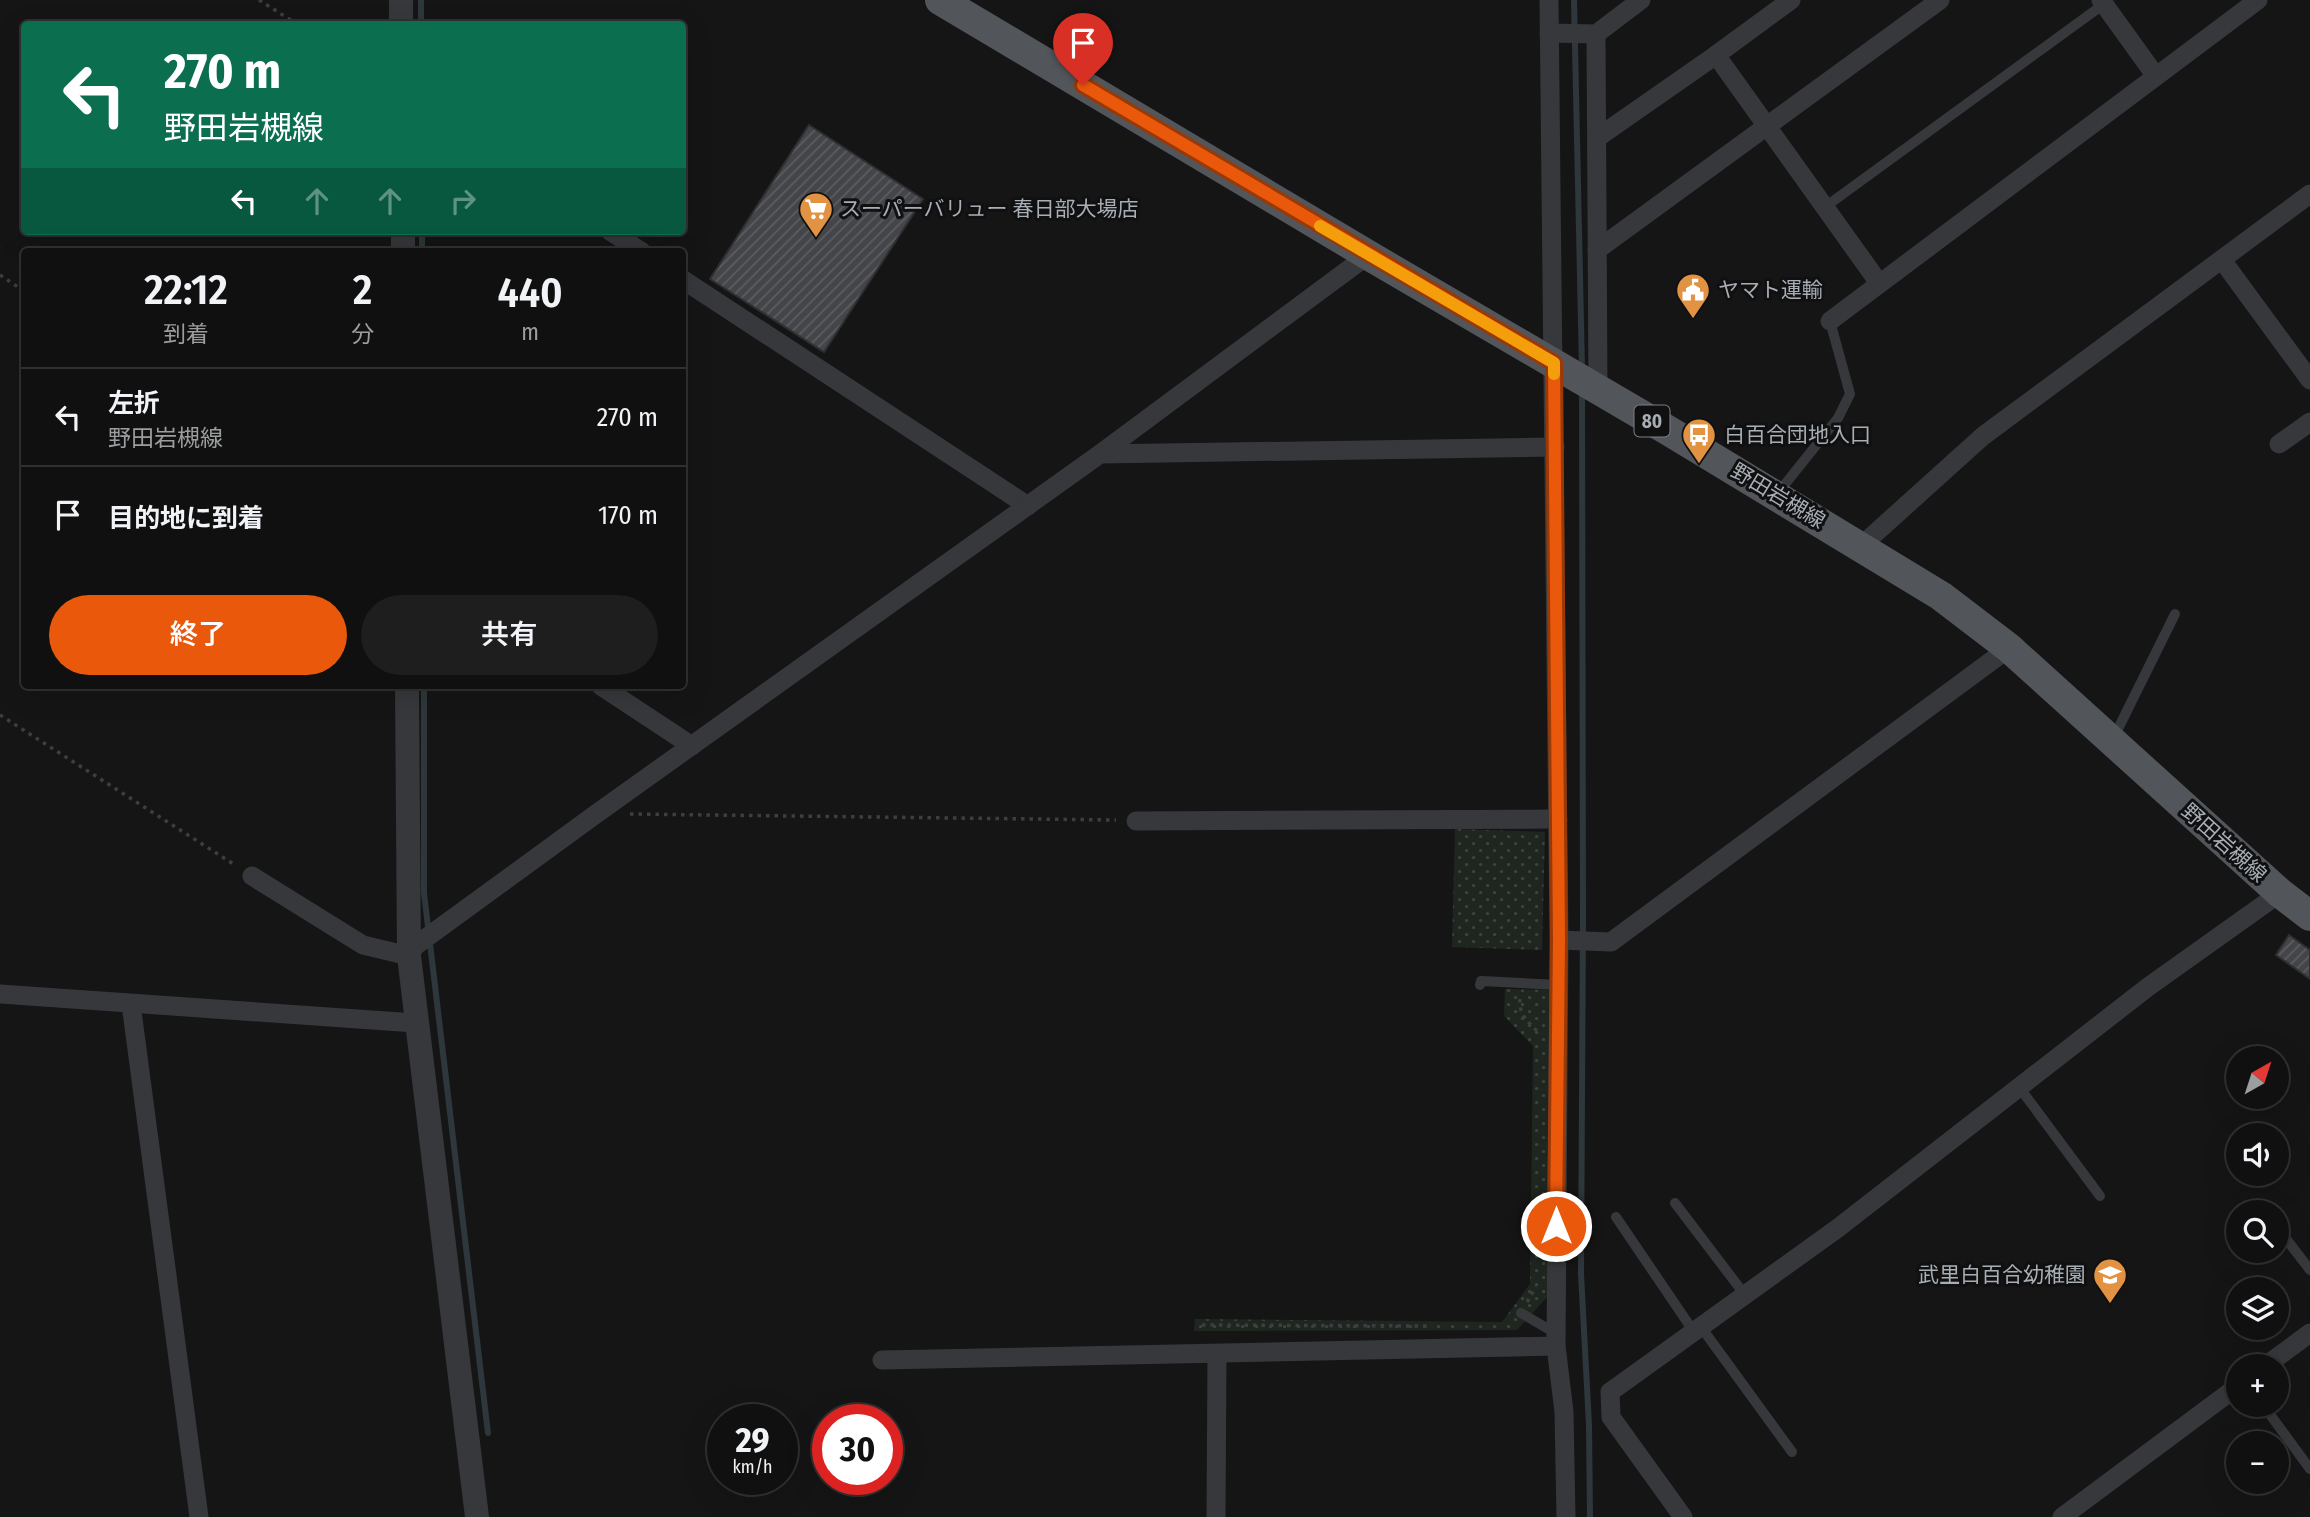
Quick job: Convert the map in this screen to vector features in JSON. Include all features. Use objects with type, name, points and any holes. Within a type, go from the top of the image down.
[{"type":"main road","name":"野田岩槻線","points":[[940,0],[1777,495],[1941,596],[2009,648],[2280,893],[2310,916]]},
{"type":"street","points":[[401,0],[401,21]]},
{"type":"street","points":[[1549,0],[1559,940],[1556,1340],[1564,1412],[1566,1517]]},
{"type":"street","points":[[1549,33],[1596,34],[1641,0]]},
{"type":"street","points":[[1597,138],[1791,0]]},
{"type":"street","points":[[1597,250],[1940,0]]},
{"type":"street","points":[[1830,321],[2258,0]]},
{"type":"street","points":[[2103,2],[2155,75]]},
{"type":"street","points":[[1596,34],[1598,389]]},
{"type":"street","points":[[1716,55],[1879,284]]},
{"type":"street","points":[[1861,546],[1983,436],[2310,194]]},
{"type":"street","points":[[616,235],[636,248]]},
{"type":"street","points":[[252,876],[363,944],[412,951],[596,814],[1100,454],[1368,255]]},
{"type":"street","points":[[2222,260],[2310,380]]},
{"type":"street","points":[[686,282],[1028,506]]},
{"type":"street","points":[[2279,444],[2310,422]]},
{"type":"street","points":[[1100,454],[1555,447]]},
{"type":"street","points":[[1559,940],[1611,942],[2009,648]]},
{"type":"street","points":[[407,689],[415,1023],[476,1505]]},
{"type":"street","points":[[606,689],[692,746]]},
{"type":"street","points":[[1136,821],[1558,819]]},
{"type":"street","points":[[1683,1517],[1611,1417],[1610,1392],[1838,1228],[2148,987],[2280,893]]},
{"type":"street","points":[[0,994],[415,1023]]},
{"type":"street","points":[[131,1004],[199,1517]]},
{"type":"street","points":[[2282,1354],[2310,1333]]},
{"type":"street","points":[[882,1360],[1217,1354],[1556,1340]]},
{"type":"street","points":[[1216,1517],[1217,1354]]},
{"type":"street","points":[[2062,1517],[2226,1395]]},
{"type":"lane","points":[[1825,207],[2103,2]]},
{"type":"lane","points":[[1777,495],[1838,418],[1850,394],[1830,321]]},
{"type":"lane","points":[[2112,741],[2175,614]]},
{"type":"lane","points":[[1480,985],[1481,981],[1558,985]]},
{"type":"lane","points":[[2019,1087],[2100,1196]]},
{"type":"lane","points":[[1675,1203],[1745,1295]]},
{"type":"lane","points":[[1616,1217],[1697,1329],[1793,1452]]},
{"type":"lane","points":[[2289,1243],[2310,1270]]},
{"type":"lane","points":[[1521,1313],[1556,1340]]},
{"type":"lane","points":[[2272,1417],[2310,1469]]},
{"type":"path","points":[[259,0],[293,21]]},
{"type":"path","points":[[0,275],[21,289]]},
{"type":"path","points":[[0,715],[252,876]]},
{"type":"path","points":[[596,814],[1136,821]]},
{"type":"path","points":[[1522,983],[1519,1007],[1526,1020],[1541,1035]]},
{"type":"path","points":[[1521,1313],[1538,1282]]},
{"type":"path","points":[[1202,1325],[1434,1326]]},
{"type":"shaded area","points":[[1455,829],[1545,832],[1542,950],[1452,947]]},
{"type":"shaded area","points":[[1505,989],[1551,990],[1550,1294],[1517,1330],[1194,1331],[1195,1319],[1502,1322],[1530,1284],[1533,1046],[1504,1016]]},
{"type":"building","name":"スーパーバリュー 春日部大場店","points":[[809,125],[923,199],[824,352],[710,279]]},
{"type":"building","points":[[2289,935],[2310,950],[2310,979],[2276,955]]},
{"type":"waterway","points":[[421,0],[421,21]]},
{"type":"waterway","points":[[1574,0],[1582,369]]},
{"type":"waterway","points":[[422,235],[422,248]]},
{"type":"waterway","points":[[1582,390],[1581,1274],[1589,1425],[1590,1517]]},
{"type":"waterway","points":[[424,689],[424,893],[488,1433]]},
{"type":"slow traffic","points":[[1320,226],[1554,363],[1554,374]]},
{"type":"place","name":"スーパーバリュー 春日部大場店","points":[[816,239]]},
{"type":"place","name":"ヤマト運輸","points":[[1693,320]]},
{"type":"place","name":"白百合団地入口","points":[[1699,465]]},
{"type":"place","name":"武里白百合幼稚園","points":[[2110,1305]]},
{"type":"route","points":[[1083,85],[1554,363],[1559,940],[1556,1226]]}]
